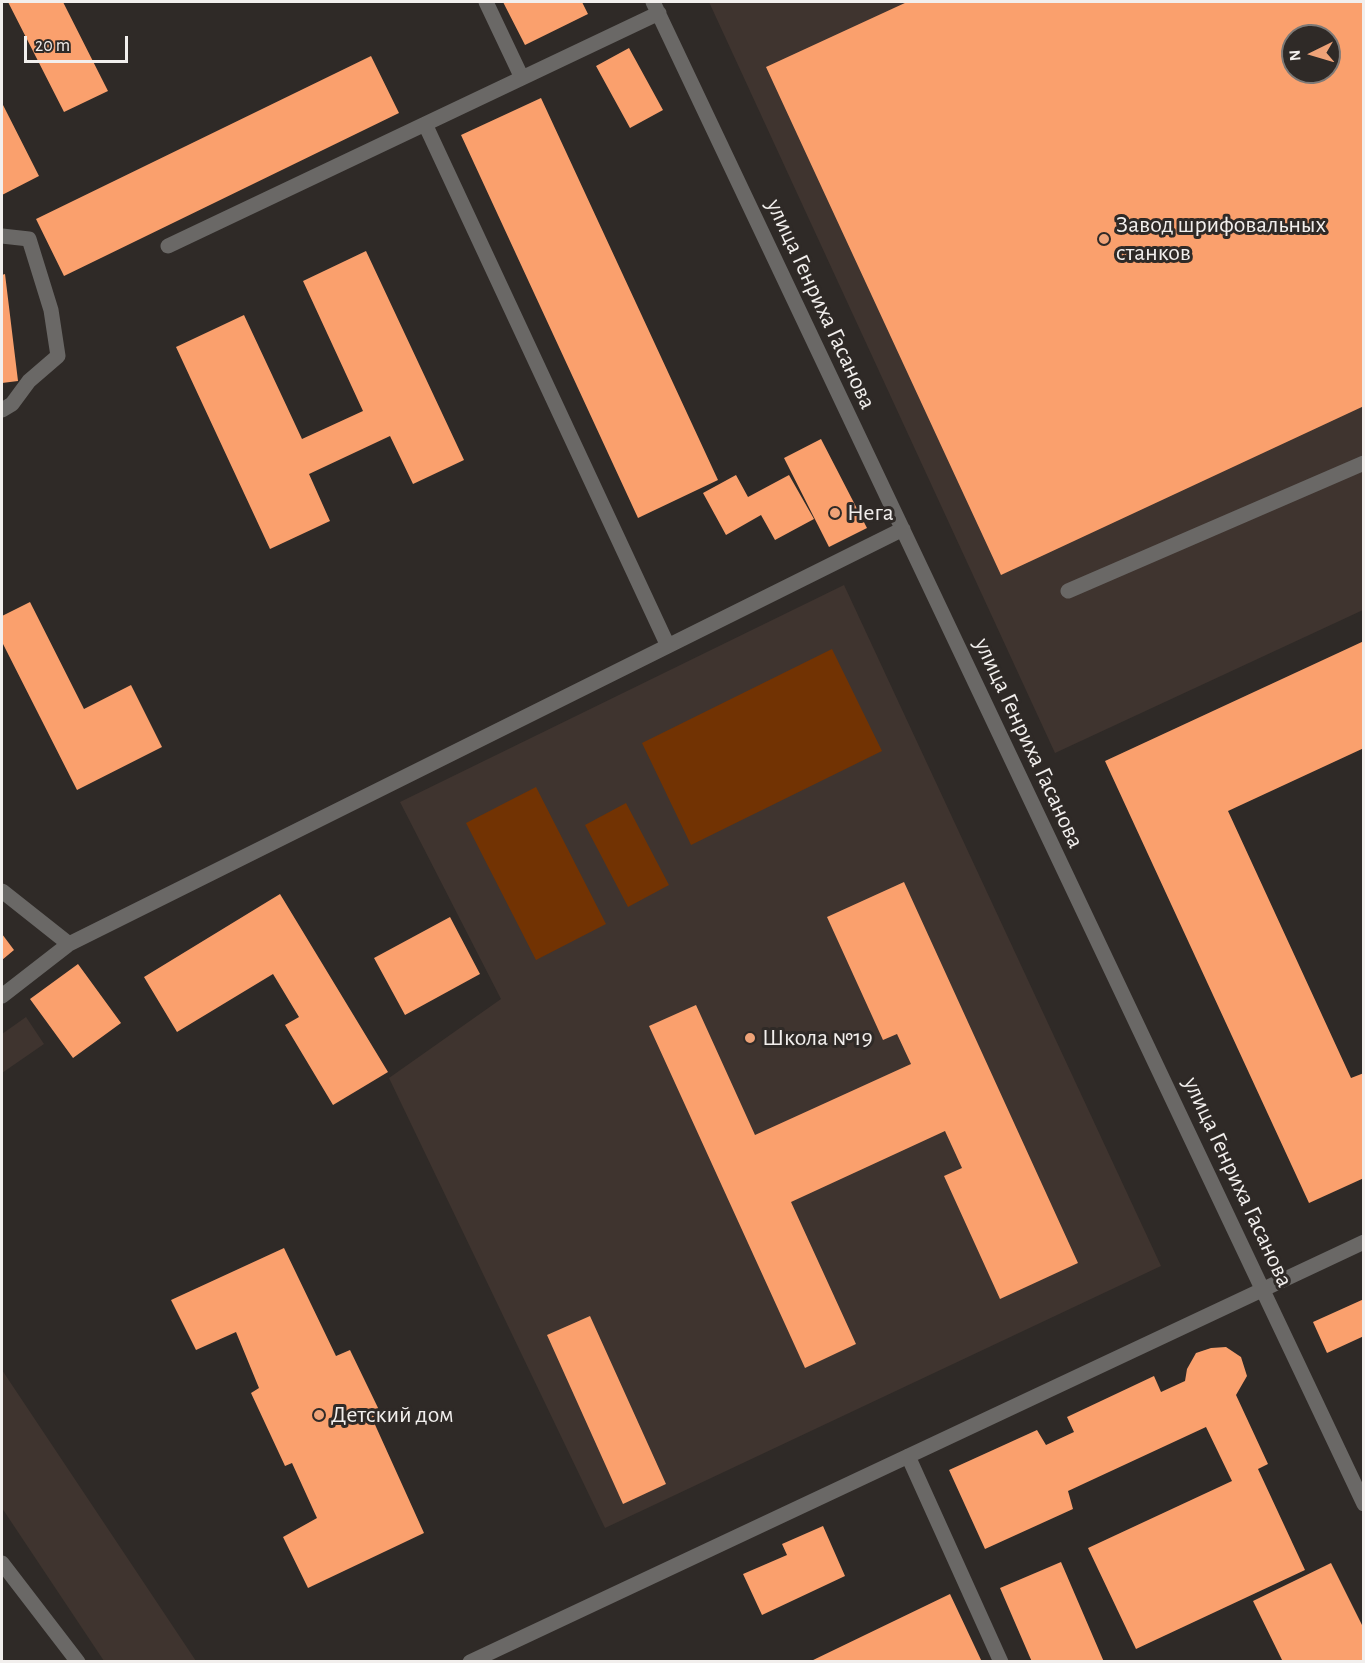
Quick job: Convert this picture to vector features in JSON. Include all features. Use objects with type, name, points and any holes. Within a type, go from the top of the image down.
[{"type":"street","points":[[486,2],[522,78]]},
{"type":"street","points":[[168,246],[522,78],[656,7]]},
{"type":"street","name":"улица Генриха Гасанова","points":[[656,7],[1364,1504]]},
{"type":"street","points":[[425,124],[668,646]]},
{"type":"street","points":[[2,236],[29,238],[51,310],[58,357],[29,381],[12,404],[2,410]]},
{"type":"street","points":[[1068,591],[1364,463]]},
{"type":"street","points":[[2,996],[69,944],[903,529]]},
{"type":"street","points":[[2,891],[69,944]]},
{"type":"street","points":[[470,1662],[1364,1242]]},
{"type":"street","points":[[908,1456],[1001,1662]]},
{"type":"street","points":[[2,1563],[78,1662]]},
{"type":"shaded area","name":"Завод шрифовальных станков","points":[[709,2],[1363,2],[1363,610],[1055,753]]},
{"type":"shaded area","name":"Школа №19","points":[[844,585],[1161,1266],[605,1528],[389,1078],[501,999],[400,802]]},
{"type":"shaded area","points":[[832,649],[882,751],[691,845],[642,743]]},
{"type":"shaded area","points":[[536,787],[606,924],[536,960],[466,823]]},
{"type":"shaded area","points":[[626,803],[669,885],[628,907],[585,825]]},
{"type":"shaded area","points":[[26,1017],[44,1044],[2,1073],[2,1034]]},
{"type":"shaded area","points":[[2,1370],[196,1661],[104,1661],[2,1508]]},
{"type":"building","points":[[8,2],[63,2],[108,91],[64,112]]},
{"type":"building","points":[[503,2],[582,2],[588,14],[525,45]]},
{"type":"building","name":"Завод шрифовальных станков","points":[[907,2],[1364,2],[1364,406],[1001,575],[766,67]]},
{"type":"building","points":[[629,48],[663,110],[630,128],[596,66]]},
{"type":"building","points":[[371,56],[399,113],[64,276],[36,219]]},
{"type":"building","points":[[541,98],[718,480],[638,518],[461,135]]},
{"type":"building","points":[[2,103],[39,176],[2,195]]},
{"type":"building","points":[[366,251],[464,460],[413,484],[390,436],[309,474],[330,521],[270,549],[176,347],[244,315],[302,439],[363,411],[303,281]]},
{"type":"building","points":[[5,274],[18,381],[2,383],[2,275]]},
{"type":"building","points":[[821,439],[867,528],[829,547],[784,458]]},
{"type":"building","points":[[736,475],[748,497],[789,475],[814,519],[775,540],[761,515],[726,535],[703,493]]},
{"type":"building","points":[[30,602],[84,709],[131,685],[162,747],[77,790],[2,642],[2,616]]},
{"type":"building","points":[[1364,641],[1364,748],[1228,811],[1351,1078],[1364,1073],[1364,1178],[1309,1203],[1105,761]]},
{"type":"building","points":[[904,882],[1078,1263],[1000,1299],[944,1176],[962,1168],[945,1131],[791,1202],[856,1344],[805,1368],[649,1026],[696,1005],[755,1135],[911,1064],[897,1034],[883,1040],[827,917]]},
{"type":"building","points":[[280,894],[388,1072],[333,1105],[285,1025],[299,1017],[273,974],[177,1032],[144,977]]},
{"type":"building","points":[[450,917],[480,974],[405,1015],[374,958]]},
{"type":"building","points":[[2,934],[14,950],[2,960]]},
{"type":"building","points":[[78,964],[121,1023],[73,1058],[30,999]]},
{"type":"building","name":"Детский дом","points":[[284,1248],[336,1356],[350,1350],[380,1412],[372,1418],[424,1533],[308,1588],[283,1537],[317,1518],[292,1463],[285,1466],[251,1393],[259,1388],[236,1332],[196,1350],[171,1300]]},
{"type":"building","points":[[1364,1299],[1364,1336],[1327,1353],[1313,1322]]},
{"type":"building","points":[[590,1316],[666,1484],[623,1504],[547,1335]]},
{"type":"building","points":[[1226,1347],[1241,1357],[1247,1376],[1236,1395],[1268,1464],[1258,1469],[1305,1570],[1136,1649],[1088,1548],[1232,1481],[1206,1427],[1068,1491],[1073,1509],[985,1549],[949,1470],[1037,1430],[1046,1445],[1074,1432],[1067,1417],[1154,1376],[1161,1392],[1185,1381],[1187,1369],[1196,1353],[1211,1348]]},
{"type":"building","points":[[823,1526],[845,1576],[762,1615],[743,1574],[787,1555],[782,1544]]},
{"type":"building","points":[[1061,1562],[1104,1662],[1032,1662],[1000,1588]]},
{"type":"building","points":[[1331,1563],[1364,1629],[1364,1662],[1283,1662],[1253,1601]]},
{"type":"building","points":[[950,1594],[982,1662],[809,1662]]},
{"type":"place","name":"Завод шрифовальных станков","points":[[1104,239]]},
{"type":"place","name":"Нега","points":[[835,513]]},
{"type":"place","name":"Школа №19","points":[[750,1038]]},
{"type":"place","name":"Детский дом","points":[[319,1415]]}]
